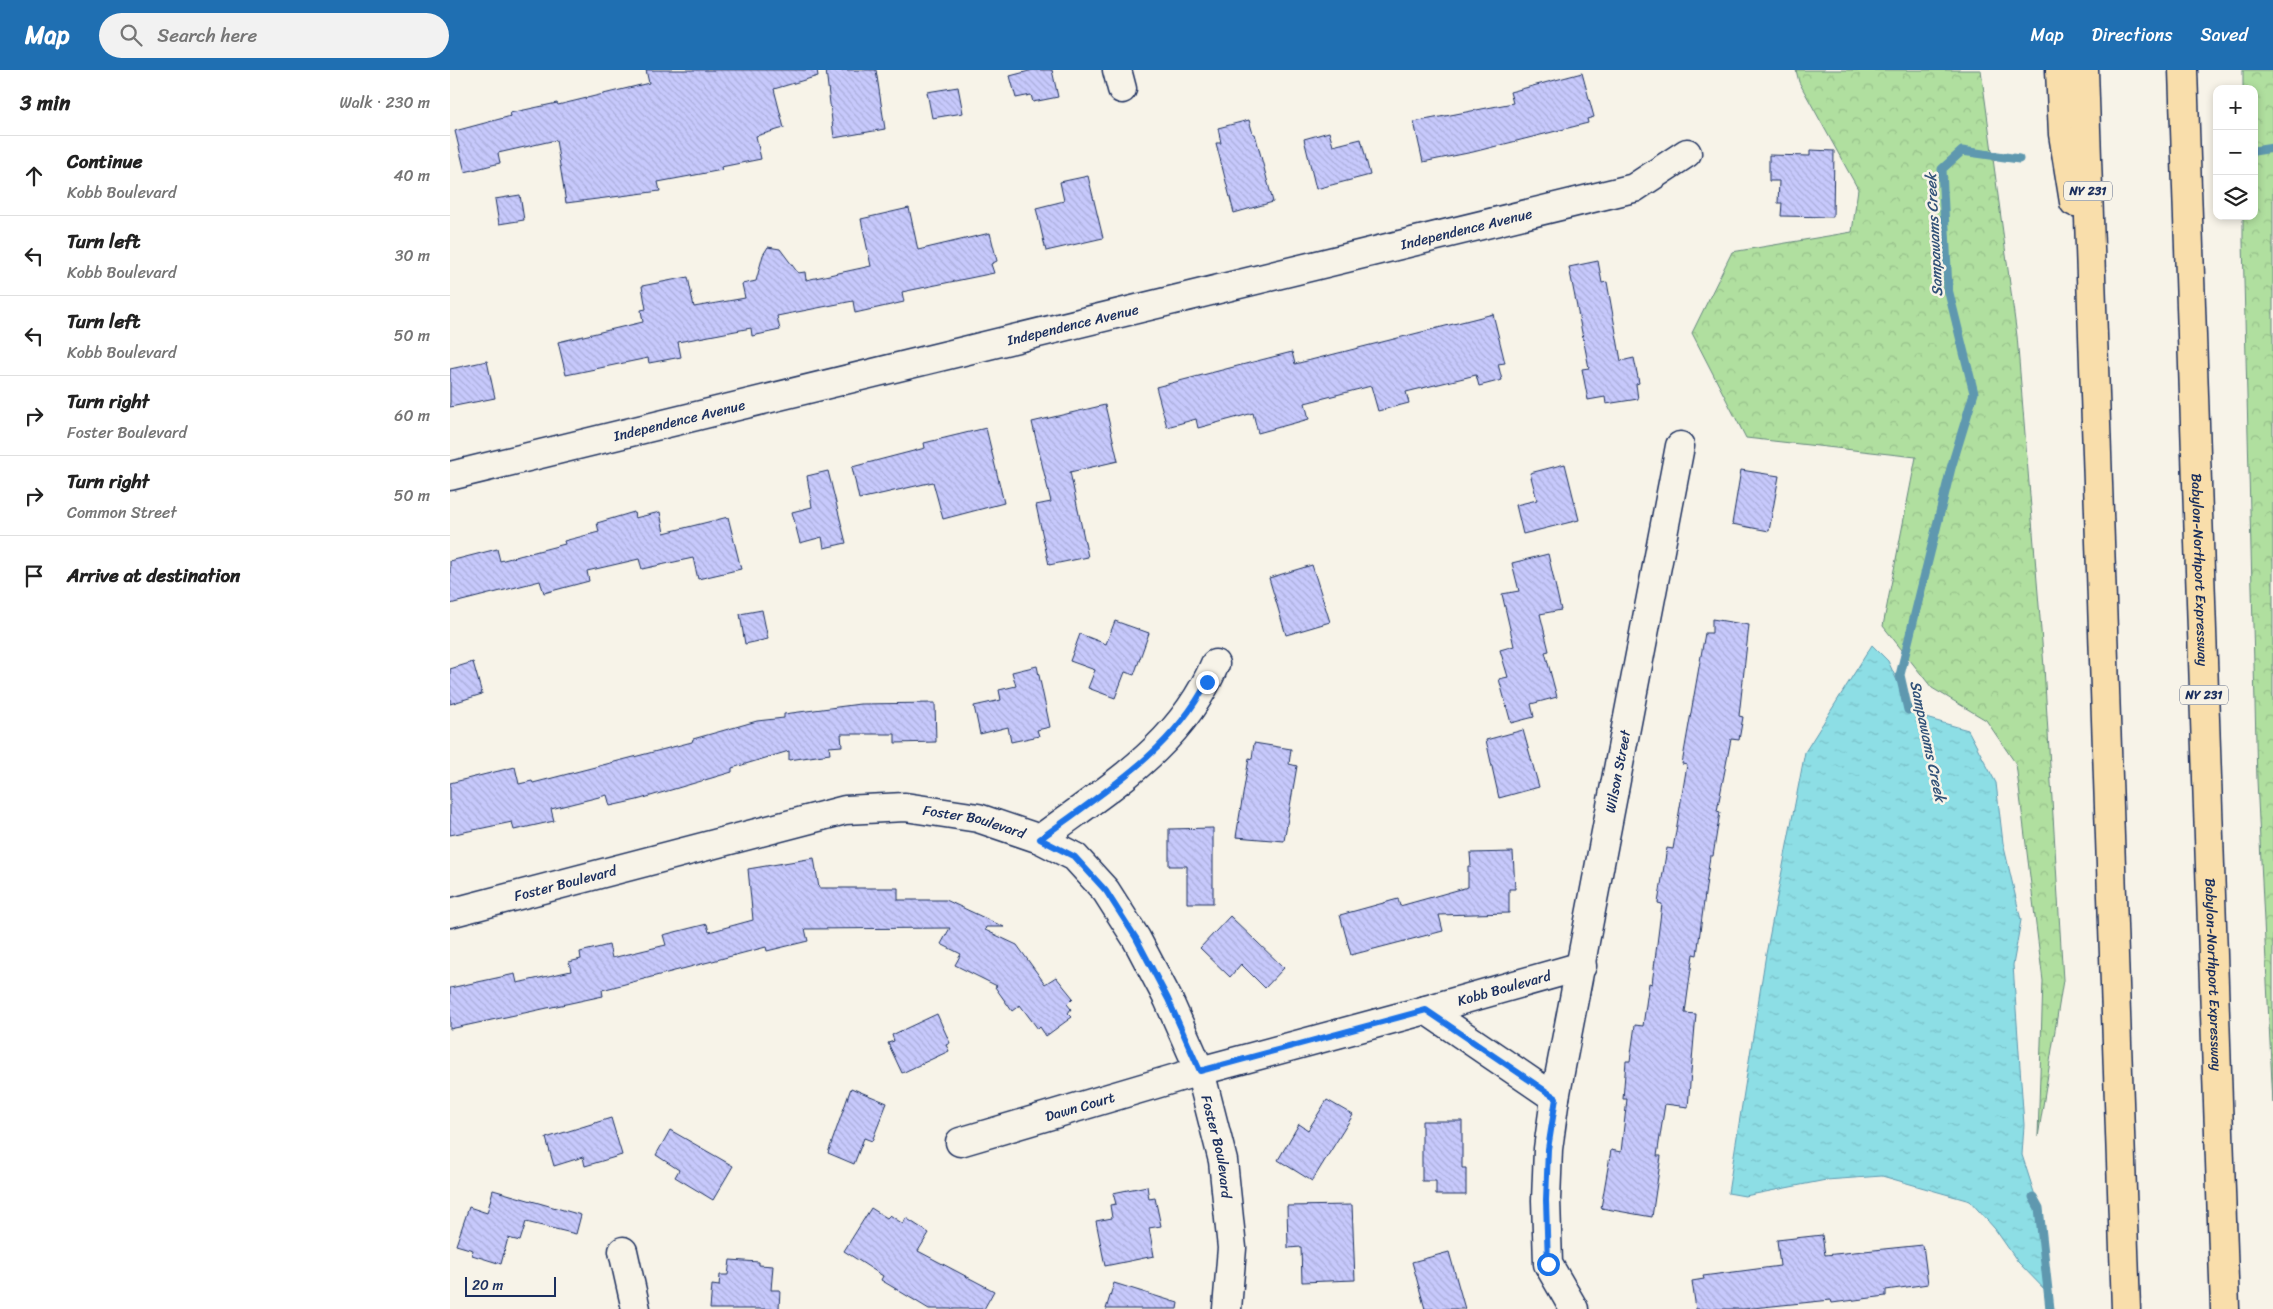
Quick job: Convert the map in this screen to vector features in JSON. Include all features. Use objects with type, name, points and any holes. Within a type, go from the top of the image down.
[{"type":"main road","points":[[2060,70],[2063,134],[2093,312]]},
{"type":"main road","name":"NY 231","points":[[2084,70],[2126,1309]]},
{"type":"main road","name":"Babylon-Northport Expressway","points":[[2183,70],[2225,1309]]},
{"type":"street","name":"Independence Avenue","points":[[450,476],[1634,188],[1687,153]]},
{"type":"street","name":"Wilson Street","points":[[1556,1098],[1680,446]]},
{"type":"street","points":[[1040,839],[1138,766],[1160,747],[1182,722],[1198,699],[1215,664]]},
{"type":"street","name":"Foster Boulevard","points":[[450,913],[844,810],[905,807],[978,818],[1040,839],[1075,857],[1106,891],[1136,938],[1164,990],[1200,1071],[1223,1161],[1232,1248],[1227,1309]]},
{"type":"street","name":"Kobb Boulevard","points":[[1200,1071],[1582,966]]},
{"type":"street","name":"Kobb Boulevard","points":[[1426,1010],[1556,1098]]},
{"type":"street","name":"Dawn Court","points":[[960,1142],[1200,1071]]},
{"type":"street","points":[[1556,1098],[1548,1149],[1546,1200],[1548,1264],[1574,1309]]},
{"type":"street","points":[[623,1251],[636,1309]]},
{"type":"green space","points":[[1796,70],[1981,70],[2017,336],[2044,667],[2063,980],[2038,1137],[2043,981],[2016,764],[1986,720],[1932,688],[1883,626],[1916,457],[1746,438],[1692,333],[1732,252],[1852,232],[1858,189],[1799,82]]},
{"type":"green space","points":[[2243,70],[2273,70],[2273,1103],[2257,780],[2243,241],[2243,220],[2258,220],[2258,85],[2243,85]]},
{"type":"water","points":[[1872,645],[1888,661],[1906,700],[1922,717],[1968,730],[1996,783],[2003,843],[2021,920],[2013,965],[2024,1125],[2022,1155],[2039,1208],[2049,1294],[2018,1262],[1995,1229],[1970,1201],[1882,1176],[1826,1180],[1745,1196],[1728,1193],[1766,954],[1805,752]]},
{"type":"building","points":[[646,70],[817,70],[818,76],[774,89],[784,128],[756,136],[761,159],[721,167],[722,170],[658,182],[660,191],[566,203],[556,140],[498,153],[500,163],[465,172],[455,131],[511,116],[510,113],[557,103],[558,105],[649,83]]},
{"type":"building","points":[[826,70],[876,70],[885,129],[834,138]]},
{"type":"building","points":[[1033,70],[1052,70],[1058,97],[1033,102],[1031,95],[1016,98],[1010,76]]},
{"type":"building","points":[[1582,73],[1594,117],[1587,119],[1588,123],[1473,152],[1423,162],[1414,122],[1513,103],[1510,92]]},
{"type":"building","points":[[958,87],[963,113],[932,118],[927,92]]},
{"type":"building","points":[[1249,120],[1253,134],[1255,134],[1273,202],[1234,213],[1216,143],[1221,143],[1218,128]]},
{"type":"building","points":[[1329,132],[1333,146],[1361,139],[1370,175],[1316,189],[1304,139]]},
{"type":"building","points":[[1810,150],[1834,151],[1833,217],[1781,216],[1782,203],[1778,203],[1779,181],[1769,181],[1769,155],[1810,156]]},
{"type":"building","points":[[1088,176],[1103,238],[1046,251],[1036,208],[1064,201],[1060,182]]},
{"type":"building","points":[[520,195],[524,220],[499,224],[495,199]]},
{"type":"building","points":[[909,208],[918,250],[990,233],[997,261],[991,264],[994,273],[902,292],[904,302],[855,313],[853,301],[777,316],[780,330],[752,336],[751,328],[678,342],[681,357],[649,363],[648,358],[566,375],[558,342],[643,322],[641,310],[646,309],[642,286],[688,277],[694,307],[745,298],[742,284],[756,281],[763,255],[768,247],[780,249],[798,273],[805,272],[806,280],[871,266],[861,219]]},
{"type":"building","points":[[1598,261],[1602,283],[1607,282],[1621,361],[1634,358],[1639,383],[1636,384],[1638,399],[1606,404],[1605,397],[1588,400],[1582,369],[1589,368],[1569,267]]},
{"type":"building","points":[[1493,314],[1505,363],[1498,364],[1502,380],[1479,386],[1476,375],[1406,392],[1409,403],[1378,411],[1371,386],[1305,403],[1309,419],[1258,433],[1253,413],[1198,428],[1196,419],[1167,427],[1156,387],[1292,352],[1295,364]]},
{"type":"building","points":[[487,361],[495,398],[450,407],[450,369]]},
{"type":"building","points":[[1105,405],[1118,461],[1070,472],[1088,557],[1049,565],[1036,505],[1051,502],[1032,422]]},
{"type":"building","points":[[986,428],[1004,503],[943,519],[933,482],[859,499],[852,467],[925,448],[924,443]]},
{"type":"building","points":[[1565,464],[1579,520],[1523,534],[1516,505],[1537,500],[1530,473]]},
{"type":"building","points":[[1741,470],[1779,476],[1769,531],[1732,524]]},
{"type":"building","points":[[828,471],[846,543],[824,548],[822,537],[800,543],[792,512],[812,507],[807,476]]},
{"type":"building","points":[[634,512],[635,518],[660,512],[664,533],[728,517],[741,569],[698,579],[693,558],[642,569],[639,559],[587,571],[589,581],[544,593],[540,581],[450,604],[450,561],[497,549],[500,561],[565,544],[564,541],[599,532],[597,523]]},
{"type":"building","points":[[1548,554],[1561,610],[1540,614],[1549,651],[1545,652],[1557,697],[1531,704],[1534,717],[1511,723],[1499,679],[1508,677],[1500,650],[1514,646],[1502,594],[1519,591],[1512,563]]},
{"type":"building","points":[[1312,565],[1330,622],[1286,635],[1269,578]]},
{"type":"building","points":[[762,610],[768,639],[745,644],[740,614]]},
{"type":"building","points":[[1712,619],[1749,625],[1739,716],[1743,717],[1739,740],[1731,739],[1717,811],[1720,812],[1713,856],[1710,856],[1697,955],[1693,954],[1685,1013],[1696,1014],[1688,1107],[1665,1104],[1657,1156],[1661,1156],[1652,1217],[1601,1208],[1611,1150],[1621,1152],[1627,1099],[1623,1099],[1626,1061],[1630,1061],[1635,1025],[1643,1026],[1649,983],[1652,984],[1662,904],[1658,903],[1667,848],[1673,849],[1687,765],[1682,764],[1705,633],[1712,633]]},
{"type":"building","points":[[1115,621],[1149,633],[1134,675],[1125,672],[1115,698],[1088,688],[1095,670],[1070,661],[1080,634],[1106,644]]},
{"type":"building","points":[[473,662],[482,694],[450,704],[450,669]]},
{"type":"building","points":[[1037,666],[1050,727],[1037,730],[1039,736],[1011,742],[1008,727],[980,734],[974,706],[1001,700],[999,690],[1016,686],[1012,672]]},
{"type":"building","points":[[935,703],[936,742],[895,743],[895,734],[841,734],[842,746],[829,747],[830,754],[789,760],[789,751],[732,768],[732,772],[637,800],[610,806],[607,795],[551,809],[554,821],[514,830],[512,822],[450,835],[450,783],[515,767],[519,784],[532,781],[533,783],[692,742],[693,739],[757,721],[784,718],[784,714],[860,704]]},
{"type":"building","points":[[1523,730],[1539,787],[1499,798],[1486,740]]},
{"type":"building","points":[[1254,743],[1291,749],[1289,764],[1297,766],[1284,841],[1236,837],[1249,758],[1252,759]]},
{"type":"building","points":[[1213,828],[1213,903],[1187,903],[1187,866],[1169,866],[1169,829]]},
{"type":"building","points":[[1513,852],[1515,889],[1509,889],[1509,913],[1439,915],[1443,931],[1351,955],[1340,915],[1398,899],[1400,906],[1468,887],[1468,866],[1471,866],[1470,853]]},
{"type":"building","points":[[814,858],[819,888],[898,888],[898,900],[946,900],[1004,927],[986,927],[985,930],[1017,945],[1045,984],[1056,977],[1073,998],[1067,1004],[1071,1009],[1068,1013],[1072,1017],[1046,1036],[1040,1027],[1038,1029],[1020,1005],[1012,1011],[995,987],[997,986],[955,965],[961,954],[941,944],[950,928],[805,929],[808,941],[767,951],[766,947],[602,990],[603,996],[450,1029],[450,988],[515,974],[517,983],[571,971],[569,962],[581,959],[580,952],[609,945],[612,958],[666,945],[663,935],[707,924],[709,932],[753,920],[748,869]]},
{"type":"building","points":[[1230,916],[1284,968],[1265,988],[1241,964],[1230,977],[1200,948]]},
{"type":"building","points":[[937,1014],[950,1043],[946,1045],[949,1051],[902,1073],[888,1043],[894,1041],[892,1035]]},
{"type":"building","points":[[851,1088],[887,1103],[872,1141],[864,1138],[854,1164],[828,1153]]},
{"type":"building","points":[[1327,1100],[1353,1115],[1312,1181],[1278,1160],[1299,1124],[1308,1130]]},
{"type":"building","points":[[611,1118],[622,1155],[585,1166],[583,1157],[554,1166],[546,1138]]},
{"type":"building","points":[[1422,1121],[1462,1121],[1462,1168],[1466,1168],[1466,1195],[1436,1195],[1436,1181],[1422,1181]]},
{"type":"building","points":[[670,1130],[733,1166],[713,1200],[675,1177],[679,1170],[656,1155]]},
{"type":"building","points":[[1147,1186],[1149,1199],[1155,1198],[1161,1226],[1149,1228],[1154,1256],[1105,1266],[1096,1221],[1112,1218],[1110,1205],[1116,1204],[1113,1193]]},
{"type":"building","points":[[493,1190],[581,1215],[576,1234],[526,1222],[520,1241],[508,1238],[501,1264],[472,1255],[473,1250],[456,1245],[469,1207],[487,1213]]},
{"type":"building","points":[[1352,1205],[1355,1280],[1302,1282],[1301,1247],[1288,1248],[1287,1206]]},
{"type":"building","points":[[871,1208],[887,1218],[890,1215],[903,1224],[906,1218],[929,1233],[918,1251],[994,1291],[984,1309],[929,1309],[881,1280],[883,1276],[844,1251]]},
{"type":"building","points":[[1822,1235],[1825,1255],[1923,1245],[1928,1284],[1886,1290],[1886,1296],[1832,1303],[1831,1300],[1743,1309],[1696,1309],[1692,1281],[1704,1279],[1703,1276],[1780,1266],[1777,1240]]},
{"type":"building","points":[[1449,1252],[1465,1309],[1425,1309],[1412,1262]]},
{"type":"building","points":[[730,1260],[759,1262],[759,1265],[773,1266],[771,1290],[780,1290],[779,1309],[710,1309],[712,1285],[719,1286],[720,1275],[728,1275]]},
{"type":"building","points":[[1114,1283],[1178,1303],[1177,1309],[1106,1309]]},
{"type":"waterway","name":"Sampawams Creek","points":[[2258,150],[2273,148]]},
{"type":"waterway","name":"Sampawams Creek","points":[[1908,710],[1900,675],[1951,468],[1974,393],[1948,289],[1942,169],[1962,151],[2019,159]]},
{"type":"waterway","name":"Sampawams Creek","points":[[2033,1197],[2039,1208],[2050,1309]]},
{"type":"route","points":[[1207,682],[1182,722],[1160,747],[1138,766],[1040,839],[1075,857],[1106,891],[1136,938],[1168,999],[1200,1071],[1426,1010],[1556,1098],[1548,1149],[1546,1200],[1548,1264]]}]
